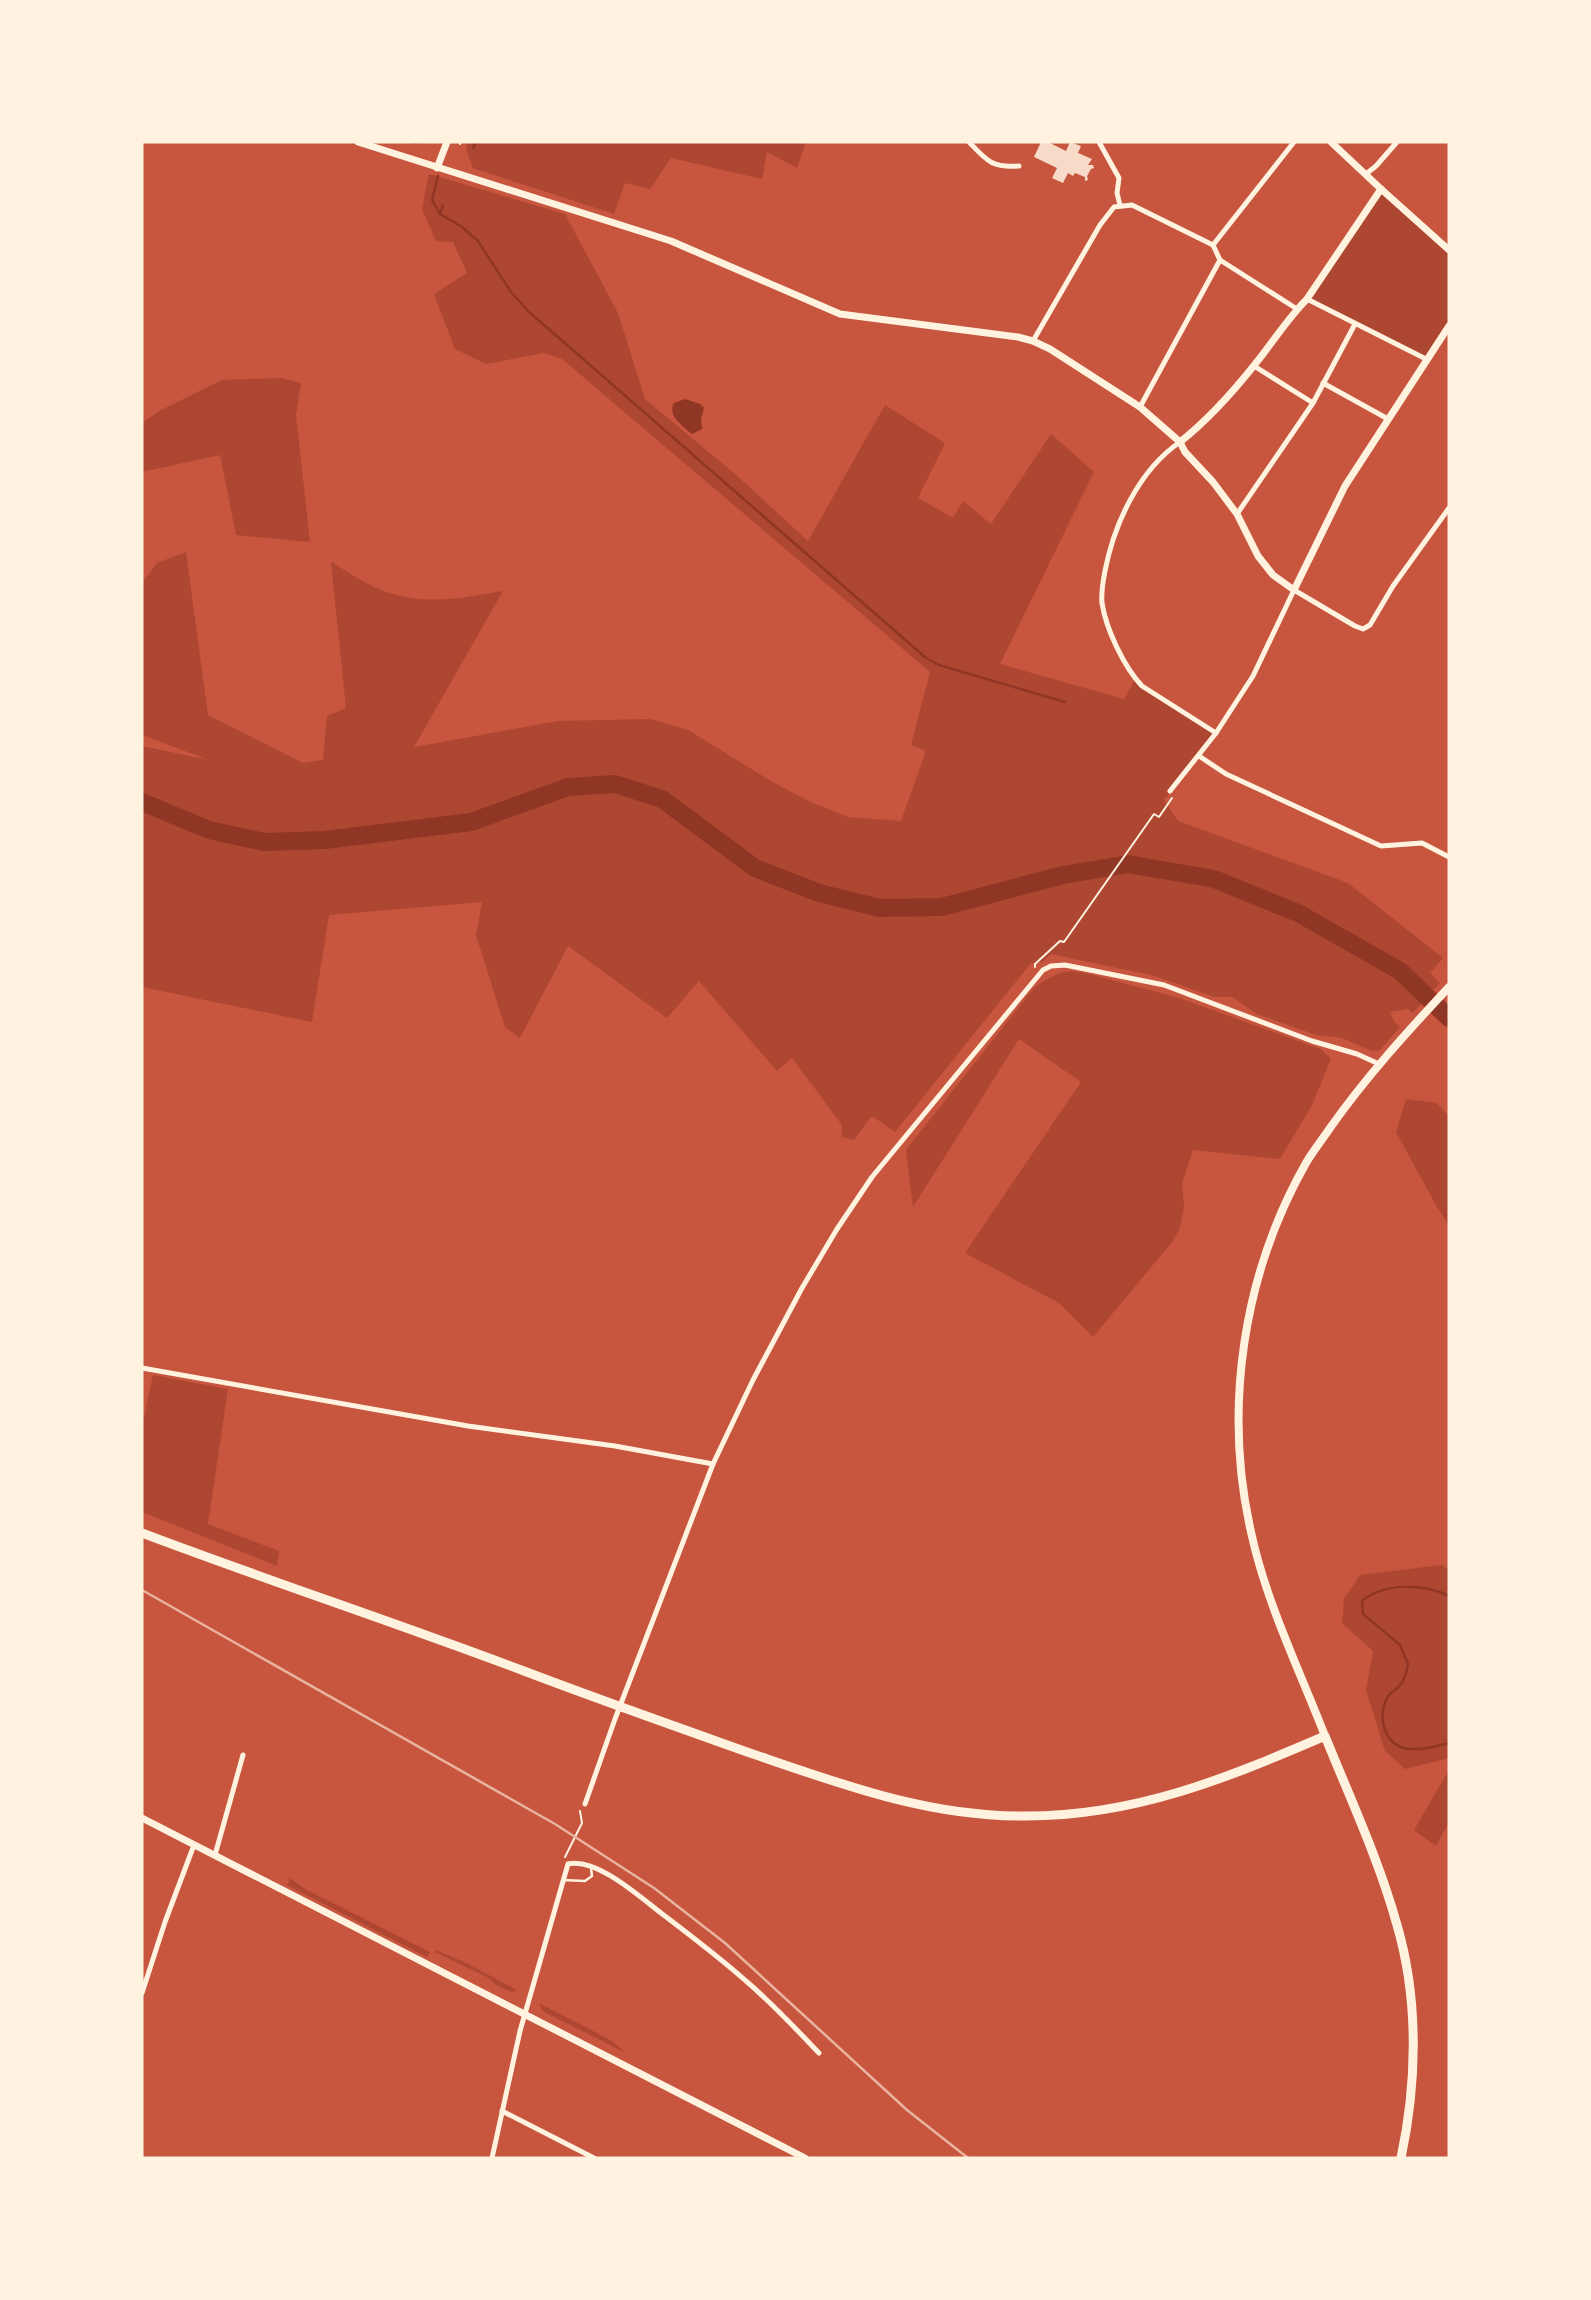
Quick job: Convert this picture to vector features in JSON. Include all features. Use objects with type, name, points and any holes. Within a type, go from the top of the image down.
[{"type":"main road","points":[[1401,2158],[1412,2085],[1413,2019],[1407,1969],[1398,1926],[1382,1879],[1271,1601],[1251,1532],[1240,1455],[1240,1378],[1246,1332],[1266,1254],[1306,1162],[1379,1064],[1449,987]]},
{"type":"main road","points":[[142,1533],[620,1707],[834,1782],[902,1802],[979,1814],[1014,1816],[1059,1814],[1157,1799],[1240,1772],[1325,1736]]},
{"type":"street","points":[[358,142],[671,242],[840,314],[1018,337],[1050,349],[1140,407],[1180,442],[1185,452],[1213,482],[1237,514],[1258,556],[1273,575],[1363,629],[1370,625],[1393,586],[1449,508]]},
{"type":"street","points":[[437,168],[447,142]]},
{"type":"street","points":[[970,142],[988,162],[996,166],[1019,166]]},
{"type":"street","points":[[1099,142],[1119,178],[1117,193],[1120,205]]},
{"type":"street","points":[[1213,245],[1294,142]]},
{"type":"street","points":[[1331,142],[1449,250]]},
{"type":"street","points":[[1366,174],[1396,142]]},
{"type":"street","points":[[1216,733],[1142,686],[1124,661],[1102,603],[1102,589],[1112,542],[1127,504],[1148,475],[1170,449],[1201,425],[1254,366],[1307,299],[1381,189]]},
{"type":"street","points":[[1033,341],[1107,214],[1120,205],[1132,205],[1213,245],[1220,260],[1297,309]]},
{"type":"street","points":[[1140,407],[1220,260]]},
{"type":"street","points":[[1307,299],[1426,359]]},
{"type":"street","points":[[1237,514],[1313,403],[1355,324]]},
{"type":"street","points":[[1170,791],[1216,733],[1253,676],[1345,486],[1449,326]]},
{"type":"street","points":[[1254,366],[1313,403]]},
{"type":"street","points":[[1323,383],[1388,419]]},
{"type":"street","points":[[1199,756],[1227,775],[1381,846],[1422,843],[1449,856]]},
{"type":"street","points":[[585,1804],[713,1464],[803,1288],[872,1177],[1034,978],[1051,966],[1065,965],[1164,985],[1379,1064]]},
{"type":"street","points":[[142,1368],[468,1426],[615,1446],[713,1464]]},
{"type":"street","points":[[215,1855],[243,1755]]},
{"type":"street","points":[[142,1818],[805,2158]]},
{"type":"street","points":[[142,1993],[194,1844]]},
{"type":"street","points":[[492,2158],[526,2015],[568,1864],[575,1862],[591,1867],[615,1879],[680,1926],[748,1982],[819,2053]]},
{"type":"street","points":[[502,2111],[594,2158]]},
{"type":"lane","points":[[563,1880],[585,1881],[592,1874],[591,1867]]},
{"type":"path","points":[[1034,978],[1035,964],[1060,941],[1064,942],[1154,814],[1159,817],[1175,793],[1170,791]]},
{"type":"path","points":[[568,1864],[565,1855],[579,1831],[582,1823],[580,1812],[585,1804]]},
{"type":"shaded area","points":[[468,142],[806,142],[797,168],[767,152],[762,179],[671,158],[650,189],[625,183],[614,214],[473,168],[466,149]]},
{"type":"shaded area","points":[[429,174],[565,214],[618,313],[645,399],[735,474],[808,541],[885,405],[945,443],[918,498],[953,518],[963,501],[991,524],[1051,434],[1094,472],[1000,664],[1124,699],[1135,679],[1216,733],[1164,800],[1178,821],[1348,883],[1443,958],[1430,973],[1440,983],[1413,1013],[1408,1009],[1390,1012],[1400,1027],[1380,1050],[1372,1051],[1342,1038],[1316,1035],[1257,1014],[1232,997],[1214,997],[1155,976],[1051,954],[1042,962],[1031,963],[895,1132],[872,1116],[854,1140],[842,1137],[842,1125],[792,1058],[777,1071],[699,981],[667,1018],[568,946],[520,1038],[505,1027],[476,935],[482,902],[329,915],[312,1022],[142,987],[142,746],[209,760],[142,735],[142,583],[157,563],[186,552],[208,715],[303,763],[323,760],[327,716],[346,708],[331,562],[374,587],[407,597],[454,599],[503,591],[414,747],[558,721],[650,719],[688,730],[776,784],[811,802],[848,817],[901,821],[926,751],[911,745],[930,672],[562,359],[544,353],[486,364],[455,349],[434,294],[467,273],[453,242],[436,241],[422,209]]},
{"type":"shaded area","points":[[1381,189],[1449,250],[1449,326],[1426,359],[1307,299]]},
{"type":"shaded area","points":[[281,378],[301,383],[296,415],[310,542],[236,535],[220,455],[142,472],[142,423],[161,410],[222,380]]},
{"type":"shaded area","points":[[685,399],[704,408],[702,429],[692,434],[677,420],[672,408],[674,403]]},
{"type":"shaded area","points":[[1071,971],[1179,998],[1321,1049],[1331,1059],[1312,1105],[1280,1159],[1193,1150],[1182,1183],[1184,1206],[1180,1228],[1172,1242],[1093,1337],[1059,1303],[965,1253],[1081,1082],[1019,1039],[913,1207],[906,1150],[1034,988],[1051,977]]},
{"type":"shaded area","points":[[1406,1099],[1437,1103],[1449,1117],[1449,1225],[1396,1132]]},
{"type":"shaded area","points":[[153,1375],[228,1389],[208,1524],[279,1551],[277,1566],[142,1512],[142,1427]]},
{"type":"shaded area","points":[[1441,1565],[1449,1569],[1449,1758],[1405,1769],[1385,1751],[1366,1690],[1373,1651],[1342,1623],[1344,1599],[1360,1575]]},
{"type":"shaded area","points":[[1449,1770],[1449,1822],[1436,1846],[1414,1830]]},
{"type":"shaded area","points":[[290,1878],[305,1889],[430,1952],[427,1957],[287,1885]]},
{"type":"shaded area","points":[[436,1950],[517,1990],[512,1992],[498,1986],[487,1977],[435,1952]]},
{"type":"shaded area","points":[[539,2003],[612,2041],[626,2053],[546,2013]]},
{"type":"building","points":[[1041,142],[1048,142],[1066,151],[1070,142],[1081,146],[1078,153],[1092,159],[1088,165],[1093,165],[1094,168],[1087,176],[1088,180],[1085,181],[1085,177],[1075,173],[1073,176],[1068,173],[1063,183],[1052,178],[1057,168],[1034,157]]},
{"type":"waterway","points":[[473,148],[476,142]]},
{"type":"waterway","points":[[438,176],[432,200],[440,214]]},
{"type":"waterway","points":[[443,205],[440,214],[462,227],[478,241],[511,292],[528,311],[926,658],[939,665],[1065,702]]},
{"type":"waterway","points":[[142,802],[209,830],[264,842],[325,840],[471,822],[568,787],[615,784],[662,799],[755,868],[819,893],[880,908],[942,907],[1063,875],[1128,864],[1214,879],[1298,913],[1400,971],[1449,1018]]},
{"type":"waterway","points":[[1449,1596],[1428,1589],[1405,1587],[1382,1591],[1362,1601],[1363,1614],[1400,1645],[1408,1664],[1402,1682],[1389,1695],[1383,1708],[1386,1732],[1395,1744],[1411,1749],[1449,1743]]},
{"type":"railway","points":[[142,1590],[555,1824],[654,1888],[725,1943],[907,2110],[968,2158]]}]
